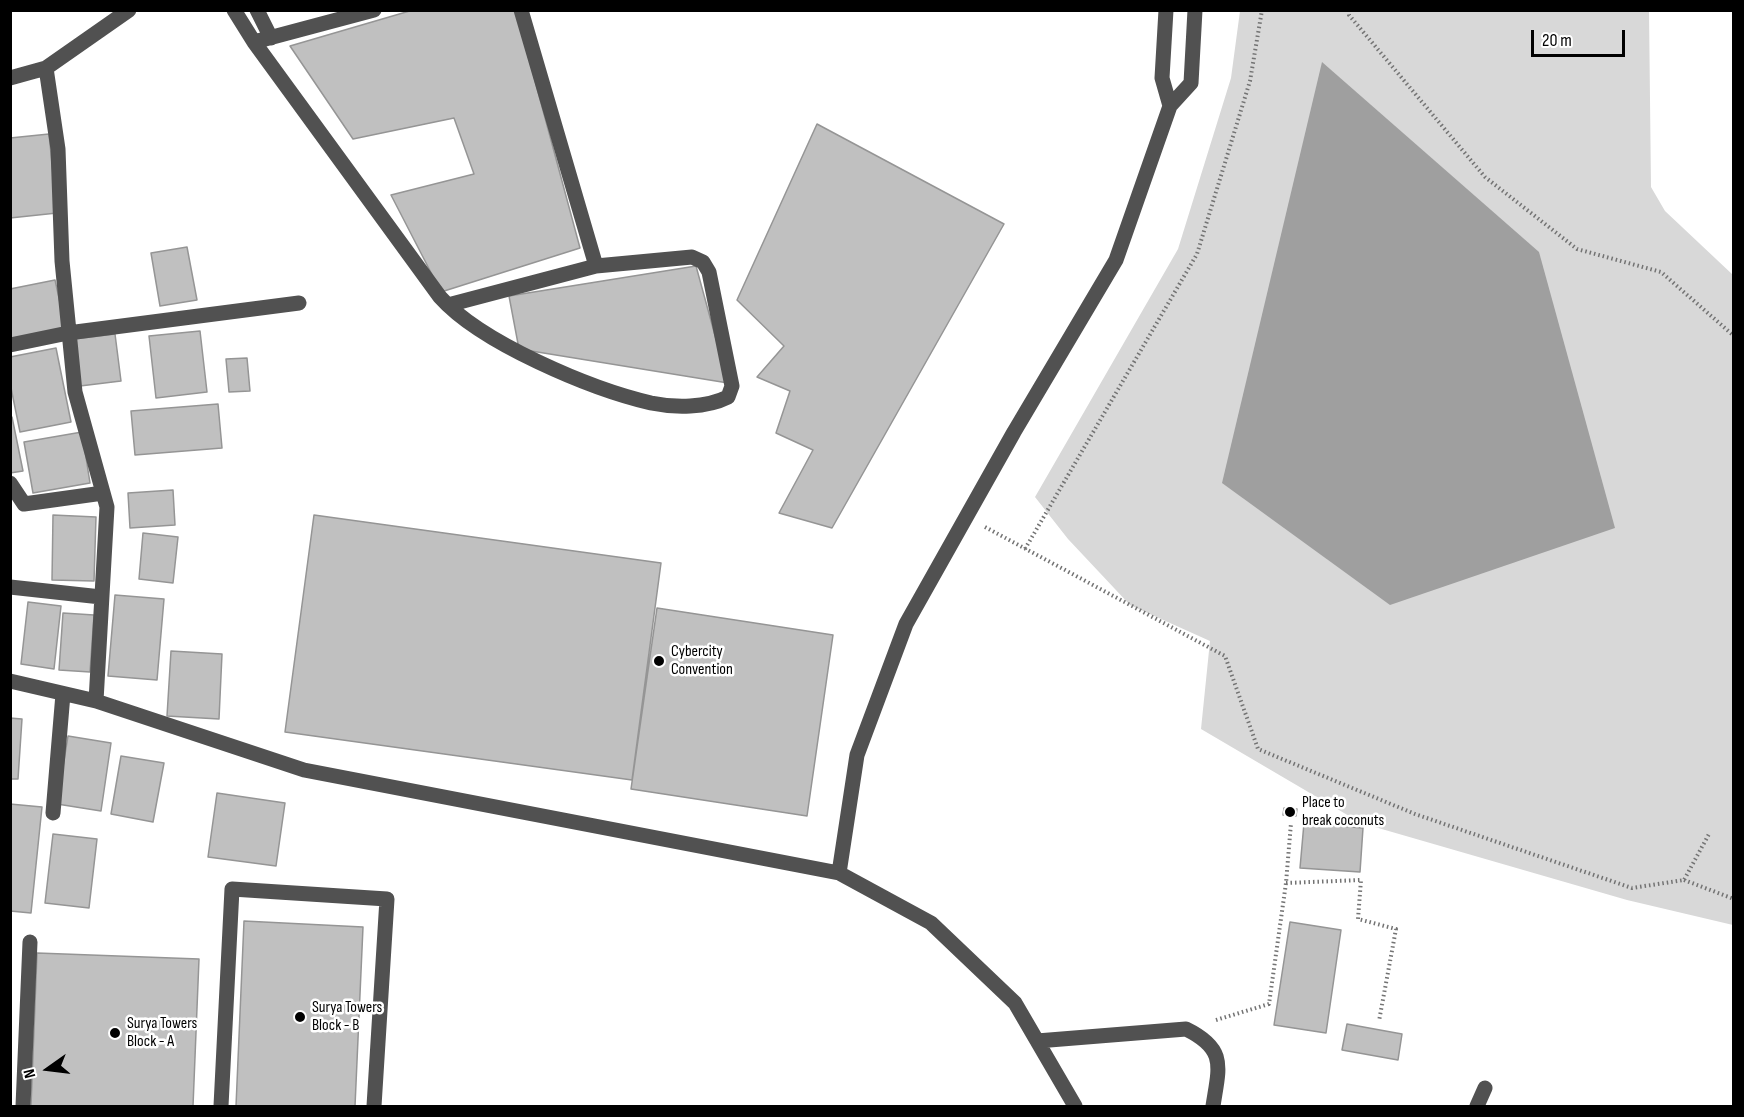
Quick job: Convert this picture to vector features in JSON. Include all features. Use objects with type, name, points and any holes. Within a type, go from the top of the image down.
[{"type":"street","points":[[10,78],[46,68],[129,10]]},
{"type":"street","points":[[257,10],[272,38]]},
{"type":"street","points":[[254,42],[374,10]]},
{"type":"street","points":[[521,10],[596,266]]},
{"type":"street","points":[[1166,10],[1162,78],[1170,106]]},
{"type":"street","points":[[839,873],[857,755],[906,624],[1116,260],[1170,106],[1191,83],[1195,10]]},
{"type":"street","points":[[236,13],[254,42],[448,305],[460,317],[521,352],[588,383],[652,403],[691,406],[728,397],[732,386],[709,272],[703,262],[692,257],[596,266],[448,305]]},
{"type":"street","points":[[46,68],[58,149],[68,333],[75,392],[107,507],[96,701]]},
{"type":"street","points":[[10,345],[68,333],[299,303]]},
{"type":"street","points":[[10,483],[24,504],[103,493]]},
{"type":"street","points":[[10,587],[101,597]]},
{"type":"street","points":[[10,681],[96,701],[304,770],[839,873],[931,923],[1015,1003],[1075,1107]]},
{"type":"street","points":[[53,813],[63,694]]},
{"type":"street","points":[[221,1107],[232,889],[387,899],[374,1107]]},
{"type":"street","points":[[23,1107],[30,942]]},
{"type":"street","points":[[1036,1041],[1186,1029],[1201,1036],[1215,1049],[1218,1063],[1213,1107]]},
{"type":"street","points":[[1478,1107],[1485,1088]]},
{"type":"path","points":[[1025,549],[1197,254],[1250,81],[1262,10]]},
{"type":"path","points":[[1348,10],[1485,177],[1577,249],[1661,272],[1734,336]]},
{"type":"path","points":[[966,517],[1225,656],[1258,748],[1415,814],[1632,888],[1684,880],[1734,899]]},
{"type":"path","points":[[1186,1029],[1269,1004],[1286,883],[1291,823]]},
{"type":"path","points":[[1684,880],[1709,834]]},
{"type":"path","points":[[1286,883],[1361,880],[1358,919],[1396,929],[1379,1021]]},
{"type":"shaded area","points":[[1240,11],[1649,11],[1651,187],[1665,211],[1733,275],[1733,925],[1627,900],[1361,823],[1201,729],[1210,641],[1130,605],[1068,539],[1035,497],[1178,249],[1231,78]]},
{"type":"shaded area","points":[[1322,62],[1539,252],[1615,528],[1390,605],[1222,483]]},
{"type":"building","points":[[413,10],[516,10],[580,248],[441,292],[391,195],[474,174],[454,118],[353,139],[290,46]]},
{"type":"building","points":[[817,124],[1004,224],[832,528],[779,513],[813,450],[776,433],[790,391],[757,377],[784,346],[737,300]]},
{"type":"building","points":[[49,134],[57,213],[10,218],[10,138]]},
{"type":"building","points":[[187,247],[197,300],[160,306],[151,253]]},
{"type":"building","points":[[696,266],[728,383],[519,349],[509,296]]},
{"type":"building","points":[[55,280],[66,330],[10,341],[10,289]]},
{"type":"building","points":[[200,331],[207,392],[156,398],[149,336]]},
{"type":"building","points":[[115,334],[121,381],[80,386],[74,339]]},
{"type":"building","points":[[56,348],[71,422],[20,432],[10,383],[10,357]]},
{"type":"building","points":[[247,358],[250,391],[229,392],[226,359]]},
{"type":"building","points":[[218,404],[222,448],[135,455],[131,411]]},
{"type":"building","points":[[12,417],[23,471],[10,473],[10,418]]},
{"type":"building","points":[[82,432],[90,483],[33,493],[24,442]]},
{"type":"building","points":[[173,490],[175,525],[130,528],[128,493]]},
{"type":"building","points":[[53,515],[96,517],[94,581],[52,580]]},
{"type":"building","points":[[314,515],[661,563],[632,780],[285,732]]},
{"type":"building","points":[[143,533],[178,537],[173,583],[139,579]]},
{"type":"building","points":[[115,595],[164,599],[157,680],[108,676]]},
{"type":"building","points":[[28,602],[61,606],[54,669],[21,664]]},
{"type":"building","points":[[657,608],[833,635],[807,816],[631,789]]},
{"type":"building","points":[[63,613],[94,615],[90,672],[59,670]]},
{"type":"building","points":[[171,651],[222,654],[219,719],[167,716]]},
{"type":"building","points":[[10,718],[22,719],[18,779],[10,779]]},
{"type":"building","points":[[68,736],[111,743],[101,811],[57,804]]},
{"type":"building","points":[[121,756],[164,763],[153,822],[111,814]]},
{"type":"building","points":[[217,793],[285,803],[276,866],[208,857]]},
{"type":"building","points":[[10,804],[42,807],[31,913],[10,911]]},
{"type":"building","name":"Place to break coconuts","points":[[1284,808],[1297,809],[1296,816],[1283,815]]},
{"type":"building","points":[[1304,823],[1363,828],[1360,872],[1300,868]]},
{"type":"building","points":[[53,834],[97,839],[89,908],[45,903]]},
{"type":"building","name":"Surya Towers Block - B","points":[[244,921],[363,927],[355,1106],[236,1106]]},
{"type":"building","points":[[1290,922],[1341,930],[1326,1033],[1274,1025]]},
{"type":"building","name":"Surya Towers Block - A","points":[[37,953],[199,959],[193,1106],[31,1106]]},
{"type":"building","points":[[1347,1024],[1402,1034],[1398,1060],[1342,1050]]},
{"type":"place","name":"Cybercity Convention","points":[[659,661]]},
{"type":"place","name":"Place to break coconuts","points":[[1290,812]]},
{"type":"place","name":"Surya Towers Block - B","points":[[300,1017]]},
{"type":"place","name":"Surya Towers Block - A","points":[[115,1033]]}]
